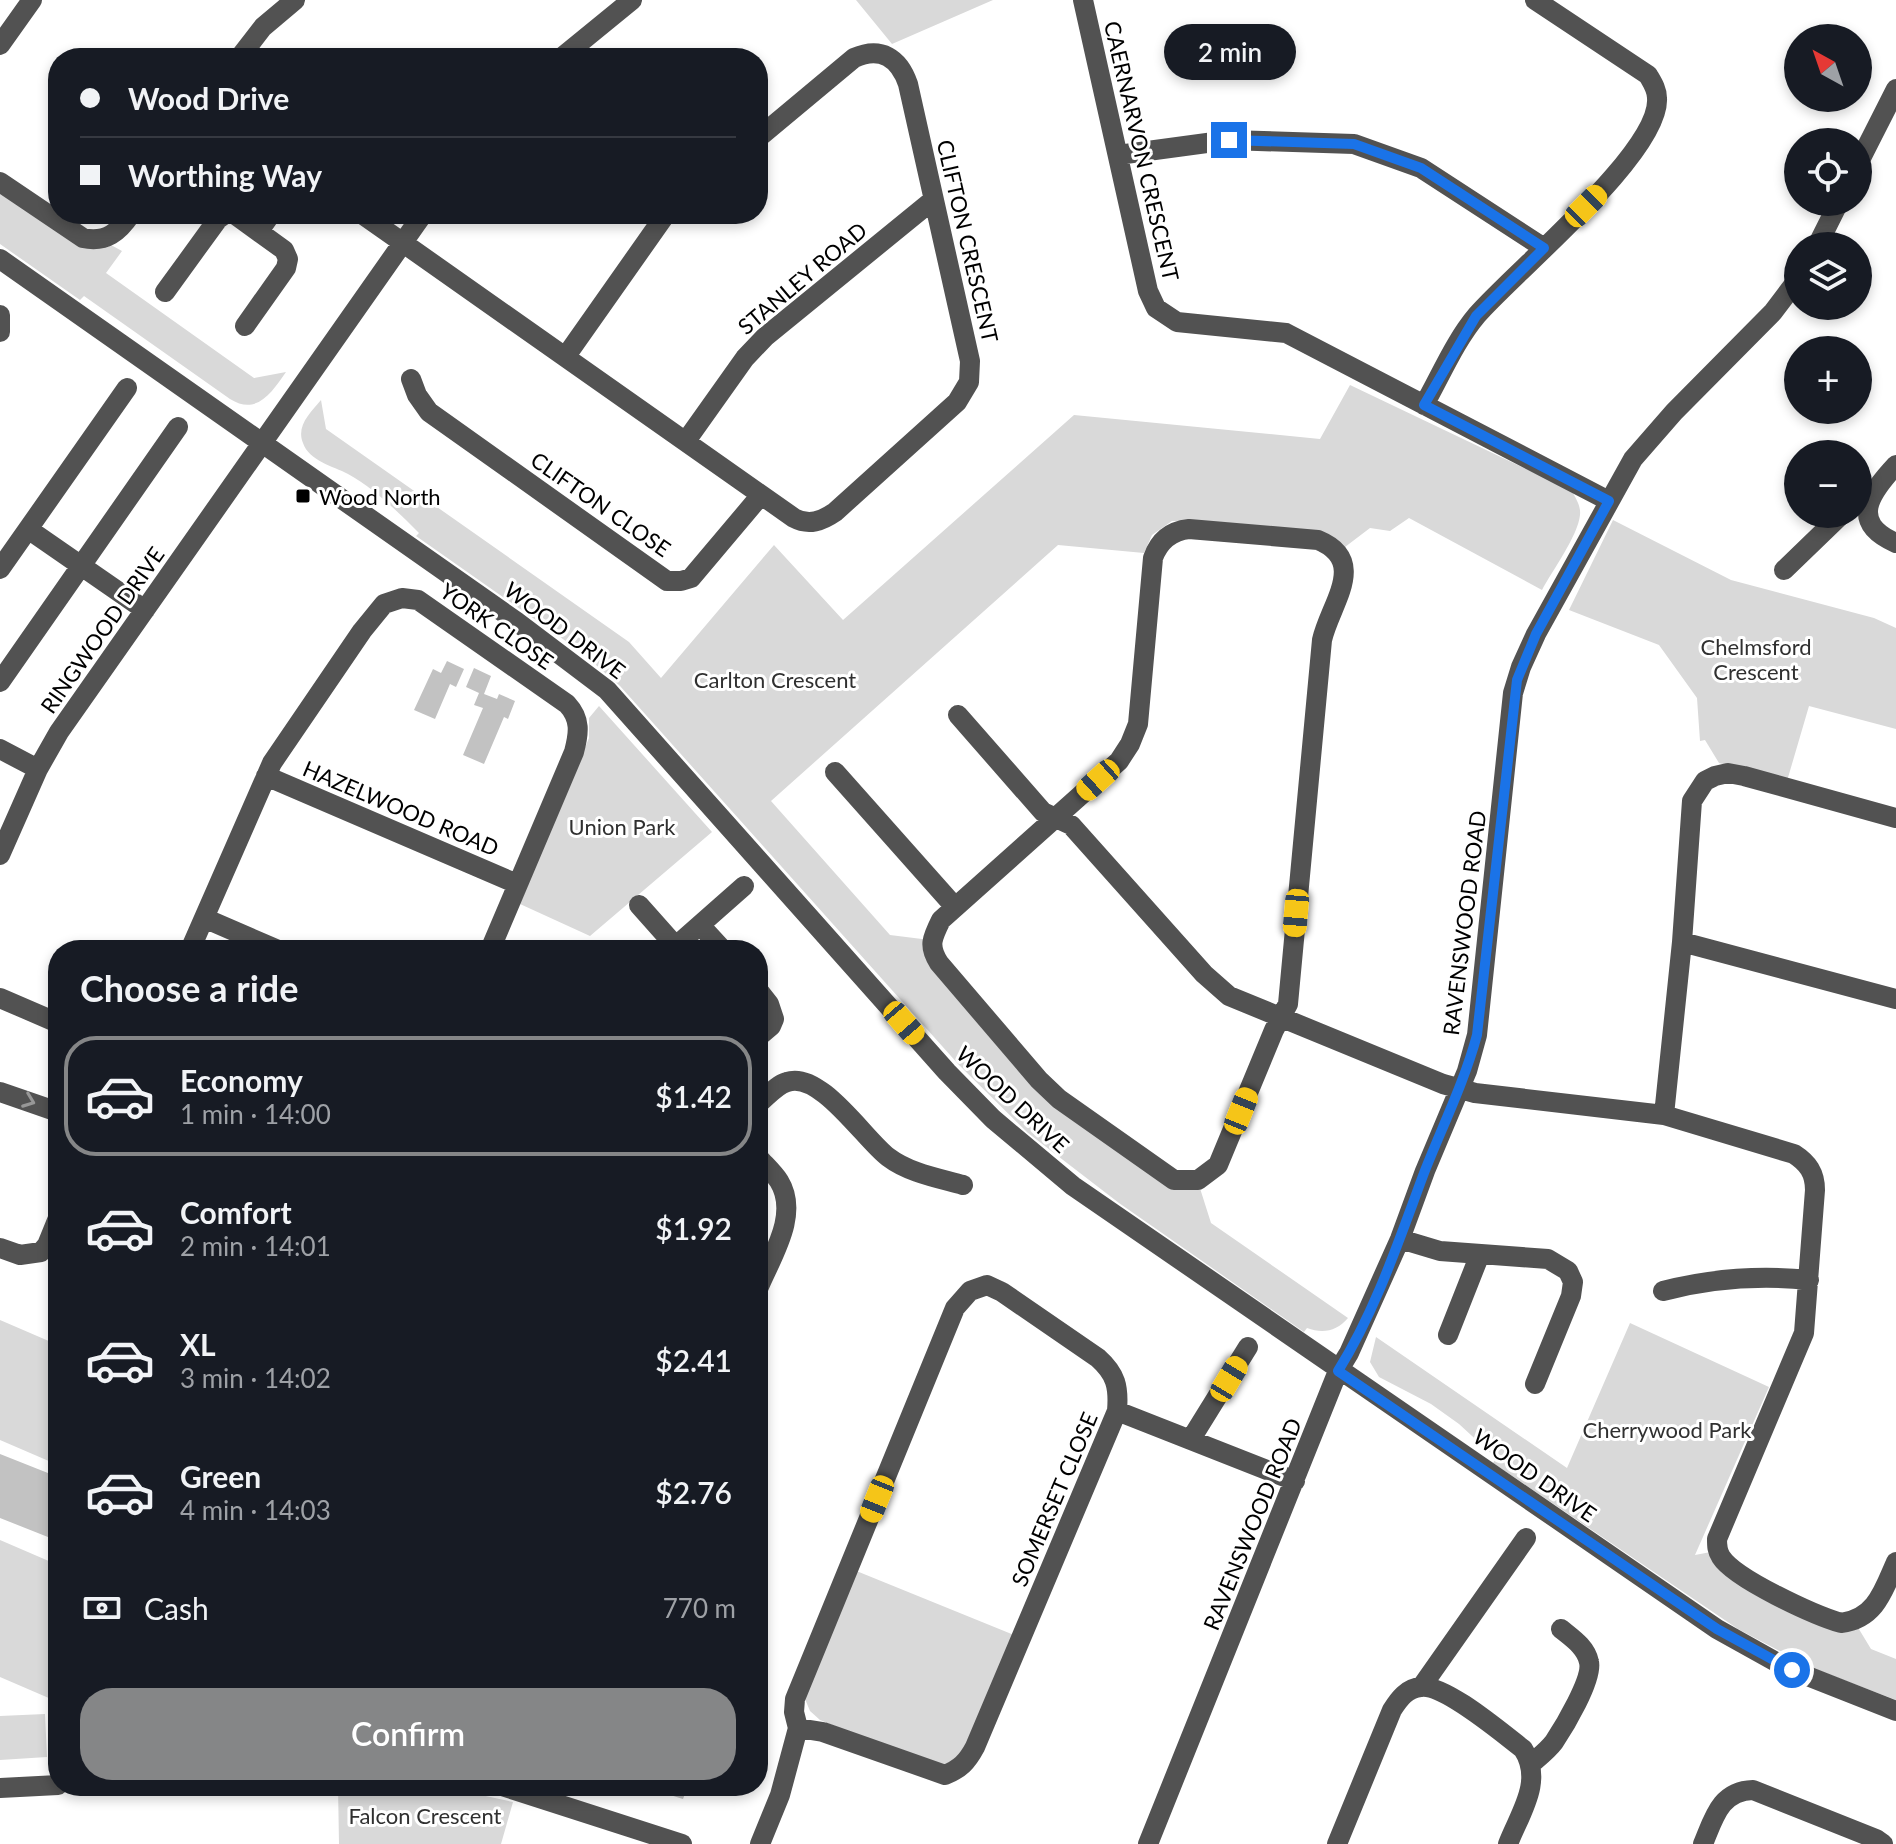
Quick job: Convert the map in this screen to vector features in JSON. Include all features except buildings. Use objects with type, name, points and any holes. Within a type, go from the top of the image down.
[{"type":"street","points":[[0,45],[32,0]]},
{"type":"street","points":[[247,48],[263,27],[295,0]]},
{"type":"street","points":[[573,48],[632,0]]},
{"type":"street","name":"CAERNARVON CRESCENT","points":[[1083,0],[1148,291],[1162,314],[1186,324],[1286,333],[1609,501]]},
{"type":"street","points":[[1424,405],[1476,316],[1623,168],[1652,118],[1657,98],[1648,75],[1535,0]]},
{"type":"street","name":"CLIFTON CRESCENT","points":[[377,224],[802,522],[825,519],[957,402],[969,382],[970,361],[908,84],[901,68],[890,56],[873,53],[854,58],[768,130]]},
{"type":"street","points":[[1872,136],[1896,89]]},
{"type":"street","points":[[1118,155],[1229,140],[1354,144],[1421,168],[1544,248]]},
{"type":"street","points":[[0,182],[48,214]]},
{"type":"street","name":"STANLEY ROAD","points":[[686,441],[745,358],[765,337],[933,200]]},
{"type":"street","points":[[62,224],[83,238],[109,237],[124,224]]},
{"type":"street","points":[[165,292],[214,224]]},
{"type":"street","points":[[245,326],[288,264],[284,250],[249,224]]},
{"type":"street","points":[[259,231],[264,224]]},
{"type":"street","name":"RINGWOOD DRIVE","points":[[0,855],[38,769],[59,732],[416,224]]},
{"type":"street","points":[[566,356],[659,224]]},
{"type":"street","name":"WOOD DRIVE","points":[[0,259],[517,622],[597,682],[645,730],[947,1072],[993,1119],[1073,1186],[1338,1371],[1731,1638],[1796,1672],[1896,1711]]},
{"type":"street","name":"RAVENSWOOD ROAD","points":[[1148,1844],[1338,1371],[1400,1239],[1467,1071],[1477,1035],[1517,680],[1536,634],[1633,459],[1784,297]]},
{"type":"street","points":[[0,315],[0,332]]},
{"type":"street","name":"CLIFTON CLOSE","points":[[411,379],[429,412],[667,581],[691,578],[761,495]]},
{"type":"street","points":[[0,569],[127,388]]},
{"type":"street","points":[[0,682],[178,427]]},
{"type":"street","points":[[1872,489],[1896,465]]},
{"type":"street","points":[[1872,521],[1881,533],[1896,543]]},
{"type":"street","points":[[1784,570],[1828,528]]},
{"type":"street","points":[[28,529],[145,610]]},
{"type":"street","points":[[1189,529],[1318,540],[1333,549],[1343,564],[1344,582],[1329,614],[1322,640],[1288,1004],[1218,1165],[1198,1180],[1174,1180],[1059,1099],[1039,1080],[931,951],[931,940],[941,920],[1056,818],[1119,761],[1138,724],[1153,558],[1161,542],[1174,532],[1189,529]]},
{"type":"street","name":"YORK CLOSE","points":[[194,940],[266,776],[362,631],[384,604],[402,598],[418,600],[567,704],[578,722],[574,752],[494,940]]},
{"type":"street","points":[[958,715],[1043,812],[1071,825],[1216,986],[1229,996],[1475,1093],[1664,1115],[1794,1154],[1803,1160],[1815,1178],[1804,1333],[1717,1539],[1717,1550],[1722,1560],[1752,1583],[1841,1623],[1862,1616],[1875,1606],[1896,1562]]},
{"type":"street","points":[[0,749],[38,769]]},
{"type":"street","points":[[835,772],[955,907]]},
{"type":"street","points":[[1664,1115],[1682,942],[1692,801],[1705,781],[1728,773],[1744,776],[1896,818]]},
{"type":"street","name":"HAZELWOOD ROAD","points":[[266,776],[517,884]]},
{"type":"street","points":[[686,940],[744,886]]},
{"type":"street","points":[[639,905],[671,940]]},
{"type":"street","points":[[204,918],[255,940]]},
{"type":"street","points":[[700,925],[714,940]]},
{"type":"street","points":[[1682,942],[1896,999]]},
{"type":"street","points":[[0,998],[48,1019]]},
{"type":"street","points":[[768,1003],[774,1019],[768,1031]]},
{"type":"street","points":[[768,1096],[786,1082],[805,1082],[833,1101],[887,1156],[921,1173],[963,1185]]},
{"type":"street","points":[[0,1092],[48,1109]]},
{"type":"street","points":[[768,1168],[783,1189],[787,1212],[785,1225],[768,1265]]},
{"type":"street","points":[[1400,1239],[1440,1251],[1548,1259],[1568,1271],[1573,1282],[1571,1296],[1535,1384]]},
{"type":"street","points":[[0,1248],[29,1256],[41,1252],[48,1243]]},
{"type":"street","points":[[1448,1335],[1480,1254]]},
{"type":"street","points":[[1663,1291],[1696,1282],[1731,1278],[1769,1276],[1809,1280]]},
{"type":"street","name":"SOMERSET CLOSE","points":[[760,1844],[780,1795],[798,1728],[795,1699],[955,1308],[964,1297],[987,1285],[1002,1292],[1110,1369],[1119,1390],[1117,1411],[967,1762],[945,1775],[823,1732],[798,1728]]},
{"type":"street","points":[[1191,1439],[1248,1347]]},
{"type":"street","points":[[1117,1411],[1295,1481]]},
{"type":"street","points":[[1337,1844],[1400,1697],[1422,1686],[1526,1538]]},
{"type":"street","points":[[1531,1764],[1553,1743],[1586,1681],[1590,1667],[1587,1655],[1578,1643],[1561,1629]]},
{"type":"street","points":[[1422,1686],[1433,1688],[1463,1706],[1523,1749],[1534,1775],[1508,1844]]},
{"type":"street","points":[[0,1788],[48,1786]]},
{"type":"street","points":[[1703,1844],[1721,1804],[1734,1793],[1753,1790],[1883,1844]]},
{"type":"street","points":[[533,1796],[682,1844]]},
{"type":"green space","points":[[856,0],[993,0],[892,44]]},
{"type":"green space","points":[[0,192],[78,246],[111,245],[122,251],[106,273],[254,378],[286,372],[269,394],[256,403],[240,404],[230,399],[84,296],[80,300],[0,244]]},
{"type":"green space","name":"Carlton Crescent","points":[[1350,385],[1572,491],[1580,509],[1578,523],[1570,543],[1542,590],[1409,518],[1390,531],[1370,528],[1345,547],[1319,531],[1172,521],[1152,535],[1144,553],[1058,545],[771,801],[890,935],[930,940],[1074,1113],[1198,1182],[1211,1223],[1348,1318],[1329,1330],[1307,1328],[1304,1332],[1119,1203],[1028,1133],[959,1065],[620,686],[580,651],[416,536],[419,533],[367,486],[316,459],[306,449],[301,437],[305,420],[321,400],[326,429],[629,642],[661,678],[774,545],[843,620],[1074,415],[1320,439]]},
{"type":"green space","name":"Chelmsford Crescent","points":[[1613,520],[1731,580],[1874,618],[1896,628],[1896,729],[1809,706],[1787,781],[1719,763],[1705,740],[1700,741],[1697,698],[1659,645],[1569,610]]},
{"type":"green space","name":"Union Park","points":[[599,706],[712,832],[590,936],[520,904],[589,738],[589,718]]},
{"type":"green space","points":[[0,1320],[48,1341],[48,1461],[0,1440]]},
{"type":"green space","name":"Cherrywood Park","points":[[1630,1323],[1769,1387],[1695,1555],[1716,1551],[1721,1561],[1854,1621],[1871,1649],[1896,1659],[1896,1700],[1810,1667],[1738,1629],[1493,1463],[1496,1458],[1459,1424],[1431,1404],[1379,1377],[1370,1362],[1376,1337],[1567,1468]]},
{"type":"green space","points":[[0,1540],[48,1561],[48,1698],[0,1677]]},
{"type":"green space","points":[[854,1570],[1014,1635],[969,1748],[954,1763],[933,1766],[820,1720],[810,1711],[805,1699]]},
{"type":"green space","points":[[45,1714],[47,1757],[0,1760],[0,1716]]},
{"type":"green space","name":"Falcon Crescent","points":[[338,1796],[485,1796],[513,1802],[501,1844],[339,1844]]},
{"type":"place","name":"Wood North","points":[[303,496]]},
{"type":"route","points":[[1229,140],[1354,144],[1421,168],[1544,248],[1476,316],[1424,405],[1609,501],[1536,634],[1517,680],[1513,693],[1477,1035],[1467,1071],[1400,1239],[1338,1371],[1717,1629],[1792,1670]]}]
